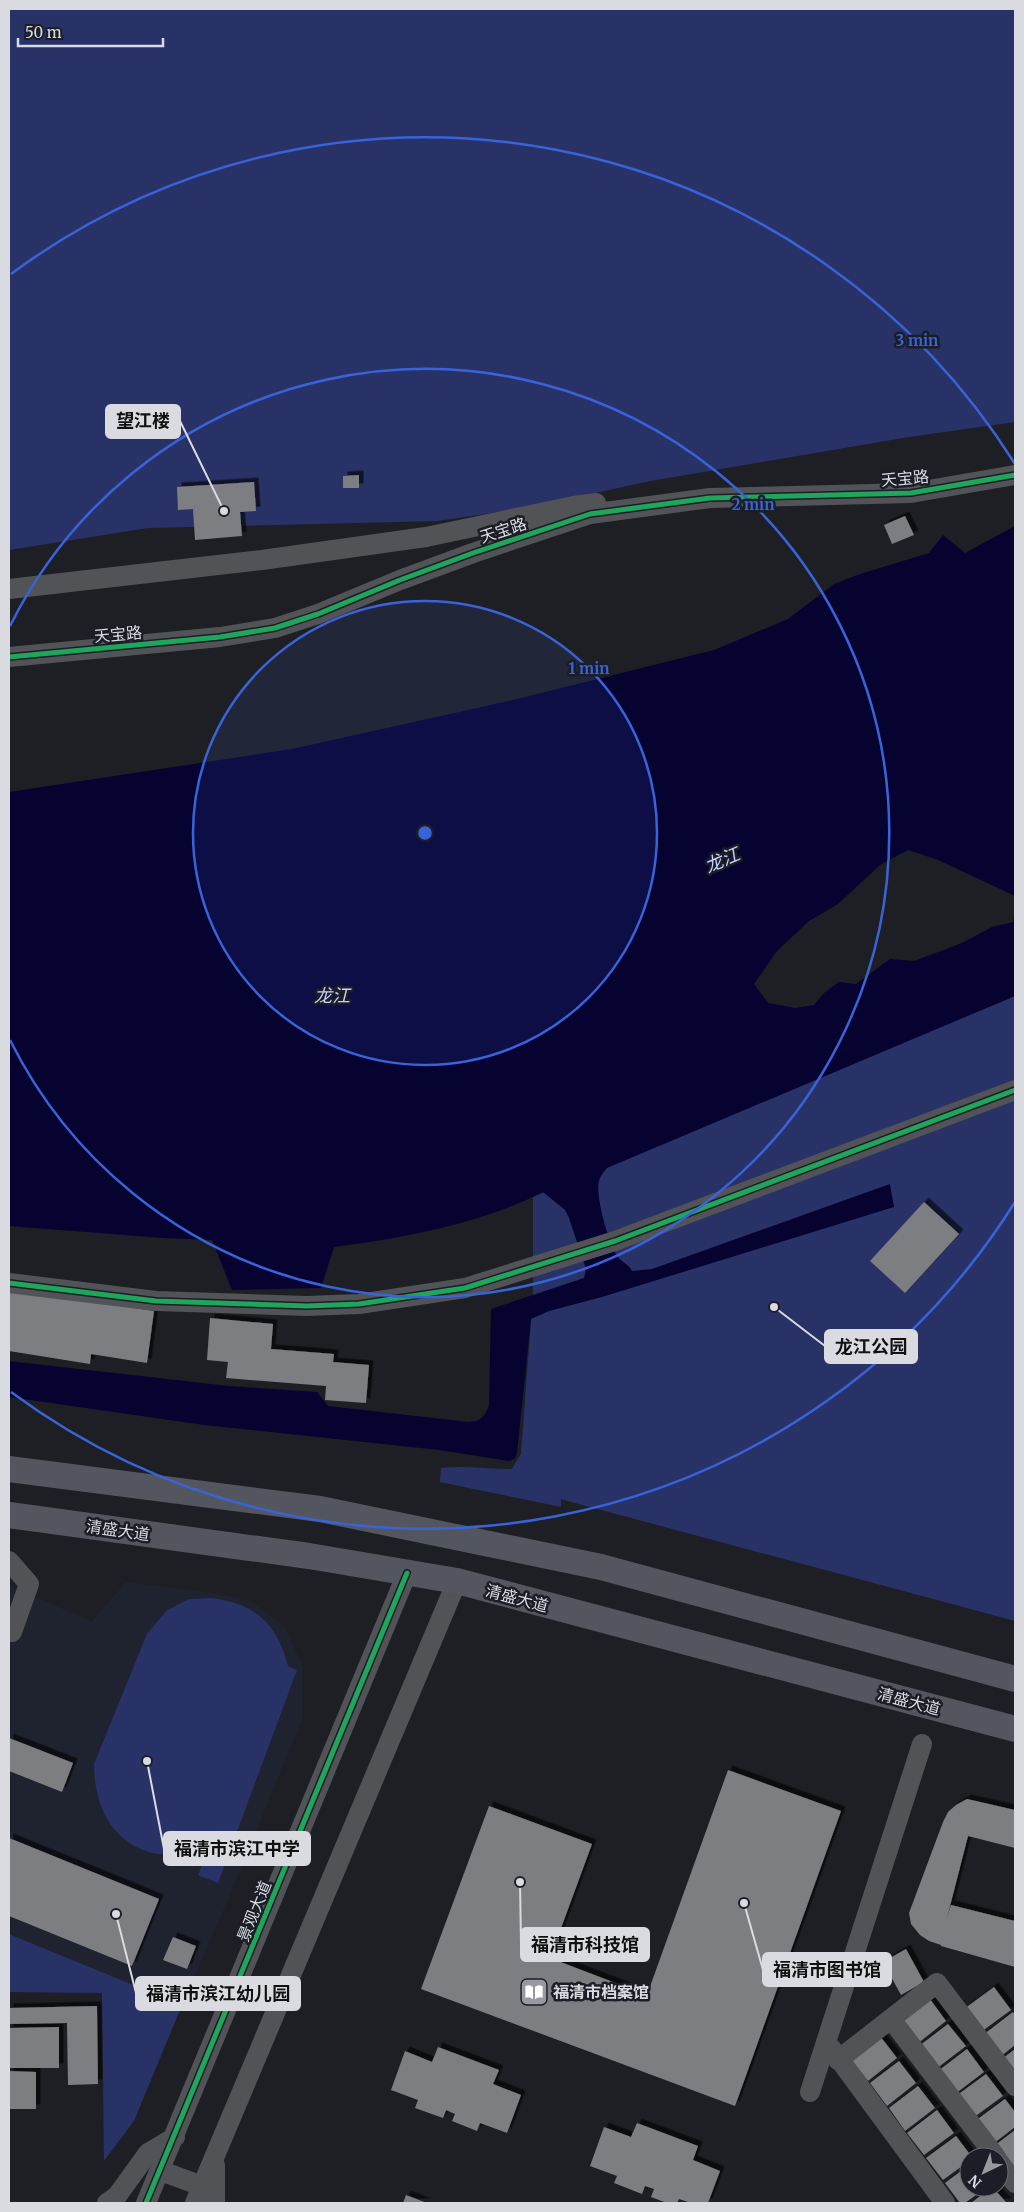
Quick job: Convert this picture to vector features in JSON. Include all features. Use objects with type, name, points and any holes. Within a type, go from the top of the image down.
[{"type":"main road","points":[[9,1469],[320,1509],[601,1567],[1015,1679]]},
{"type":"main road","name":"清盛大道","points":[[9,1515],[308,1556],[457,1581],[1015,1729]]},
{"type":"street","name":"天宝路","points":[[9,589],[252,561],[426,537],[574,506],[712,486],[910,482],[1015,463]]},
{"type":"street","name":"天宝路","points":[[9,657],[220,637],[275,628],[318,614],[400,580],[473,553],[590,514],[710,498],[910,493],[1015,475]]},
{"type":"street","points":[[9,1283],[156,1301],[306,1306],[350,1304],[466,1288],[614,1241],[1015,1090]]},
{"type":"street","points":[[9,1561],[29,1584],[12,1632]]},
{"type":"street","name":"景观大道","points":[[146,2203],[161,2171],[407,1573]]},
{"type":"street","points":[[161,2171],[198,2195],[457,1581]]},
{"type":"street","points":[[810,2092],[828,2043],[922,1744]]},
{"type":"street","points":[[838,2060],[937,1983],[1015,2086]]},
{"type":"street","points":[[891,2019],[988,2147]]},
{"type":"street","points":[[828,2043],[838,2060],[945,2203]]},
{"type":"street","points":[[107,2203],[117,2196],[148,2153],[175,2137]]},
{"type":"street","points":[[214,2156],[215,2203]]},
{"type":"shaded area","points":[[9,9],[1015,9],[1015,422],[909,437],[650,481],[526,508],[437,521],[148,528],[9,550]]},
{"type":"shaded area","points":[[1015,996],[1015,1621],[561,1499],[561,1507],[440,1482],[441,1468],[512,1469],[521,1454],[533,1295],[533,1197]]},
{"type":"shaded area","points":[[126,1582],[209,1592],[251,1601],[284,1626],[302,1664],[303,1717],[231,1893],[182,2005],[9,1934],[9,1586],[92,1621]]},
{"type":"shaded area","points":[[211,1598],[240,1605],[262,1618],[278,1638],[288,1666],[297,1670],[218,1883],[198,1875],[208,1850],[184,1855],[162,1855],[142,1850],[126,1840],[112,1827],[102,1809],[96,1788],[94,1764],[147,1634],[166,1611],[189,1599]]},
{"type":"shaded area","points":[[9,1934],[182,2005],[134,2121],[104,2161],[102,1993],[9,1992]]},
{"type":"water","name":"龙江","points":[[1015,526],[1015,896],[938,860],[908,850],[880,865],[838,904],[809,921],[777,951],[754,984],[768,1003],[795,1008],[814,1005],[824,993],[839,982],[856,984],[890,959],[914,961],[962,943],[992,927],[1013,922],[1015,912],[1015,996],[607,1168],[600,1177],[598,1188],[604,1220],[614,1251],[632,1271],[652,1269],[890,1184],[894,1207],[602,1297],[549,1311],[531,1319],[517,1453],[515,1459],[509,1461],[439,1450],[204,1425],[9,1397],[9,1361],[229,1386],[317,1392],[328,1406],[469,1422],[476,1421],[482,1418],[489,1406],[491,1309],[584,1278],[586,1269],[565,1210],[543,1192],[493,1213],[441,1228],[334,1247],[321,1288],[232,1290],[212,1240],[9,1226],[9,792],[292,749],[513,700],[714,650],[788,619],[834,584],[929,553],[943,535],[965,553]]},
{"type":"building","points":[[359,475],[359,488],[343,488],[343,476]]},
{"type":"building","points":[[254,482],[256,511],[240,512],[242,536],[195,540],[193,509],[178,510],[177,487]]},
{"type":"building","points":[[905,516],[914,535],[892,544],[884,525]]},
{"type":"building","points":[[924,1202],[959,1234],[905,1293],[870,1261]]},
{"type":"building","points":[[9,1289],[154,1311],[147,1363],[91,1354],[90,1364],[9,1351]]},
{"type":"building","points":[[210,1318],[273,1324],[271,1349],[334,1354],[333,1362],[369,1365],[366,1403],[325,1400],[326,1386],[226,1378],[228,1362],[207,1360]]},
{"type":"building","points":[[9,1738],[73,1763],[62,1792],[9,1771]]},
{"type":"building","points":[[728,1770],[841,1811],[735,2106],[421,1989],[489,1806],[592,1844],[550,1958],[647,1995]]},
{"type":"building","points":[[967,1799],[1015,1810],[1015,1848],[968,1836],[947,1918],[951,1905],[1015,1921],[1015,1967],[941,1946],[920,1935],[911,1924],[909,1913],[943,1822],[948,1812]]},
{"type":"building","points":[[9,1838],[159,1899],[132,1966],[9,1916]]},
{"type":"building","points":[[173,1937],[196,1946],[187,1969],[163,1960]]},
{"type":"building","points":[[906,1949],[924,1982],[901,1995],[883,1962]]},
{"type":"building","points":[[994,1987],[1011,2010],[981,2032],[964,2009]]},
{"type":"building","points":[[930,1999],[946,2021],[917,2044],[900,2021]]},
{"type":"building","points":[[97,2006],[98,2084],[68,2085],[67,2023],[9,2024],[9,2008]]},
{"type":"building","points":[[1013,2012],[1015,2016],[1015,2045],[1000,2057],[983,2035]]},
{"type":"building","points":[[948,2024],[966,2046],[936,2069],[919,2046]]},
{"type":"building","points":[[59,2027],[59,2068],[9,2068],[9,2028]]},
{"type":"building","points":[[880,2036],[897,2058],[868,2081],[850,2058]]},
{"type":"building","points":[[438,2047],[499,2070],[493,2084],[521,2095],[507,2133],[480,2123],[477,2131],[452,2121],[455,2114],[446,2110],[443,2118],[415,2108],[418,2100],[391,2090],[405,2051],[432,2062]]},
{"type":"building","points":[[967,2049],[984,2072],[955,2094],[938,2071]]},
{"type":"building","points":[[1015,2049],[1015,2077],[1002,2059]]},
{"type":"building","points":[[899,2061],[916,2083],[887,2106],[870,2083]]},
{"type":"building","points":[[9,2071],[36,2072],[36,2109],[9,2109]]},
{"type":"building","points":[[986,2074],[1003,2096],[973,2118],[956,2096]]},
{"type":"building","points":[[918,2086],[935,2108],[905,2131],[889,2108]]},
{"type":"building","points":[[1005,2099],[1015,2112],[1015,2127],[993,2144],[975,2121]]},
{"type":"building","points":[[937,2110],[954,2133],[924,2155],[907,2133]]},
{"type":"building","points":[[637,2123],[698,2146],[693,2160],[720,2171],[708,2203],[691,2203],[679,2199],[677,2203],[667,2203],[651,2197],[654,2189],[645,2186],[642,2194],[614,2183],[617,2176],[590,2166],[604,2127],[631,2137]]},
{"type":"building","points":[[1015,2130],[1015,2166],[1011,2169],[1009,2166],[1009,2147],[994,2146]]},
{"type":"building","points":[[956,2136],[964,2147],[959,2147],[959,2168],[943,2180],[926,2158]]},
{"type":"building","points":[[959,2172],[959,2197],[973,2197],[965,2203],[960,2203],[945,2183]]},
{"type":"building","points":[[406,2195],[427,2203],[403,2203]]},
{"type":"building","points":[[979,2197],[1001,2197],[1007,2203],[971,2203]]},
{"type":"cycle path","points":[[9,657],[220,637],[275,628],[318,614],[400,580],[473,553],[590,514],[710,498],[911,493],[1015,475]]},
{"type":"cycle path","points":[[9,1283],[156,1301],[307,1306],[359,1304],[465,1288],[615,1241],[1015,1090]]},
{"type":"cycle path","points":[[146,2203],[407,1573]]},
{"type":"place","name":"望江楼","points":[[224,511]]},
{"type":"place","name":"龙江公园","points":[[774,1307]]},
{"type":"place","name":"福清市滨江中学","points":[[147,1761]]},
{"type":"place","name":"福清市科技馆","points":[[520,1882]]},
{"type":"place","name":"福清市图书馆","points":[[744,1903]]},
{"type":"place","name":"福清市滨江幼儿园","points":[[116,1914]]},
{"type":"place","name":"福清市档案馆","points":[[534,1992]]}]
